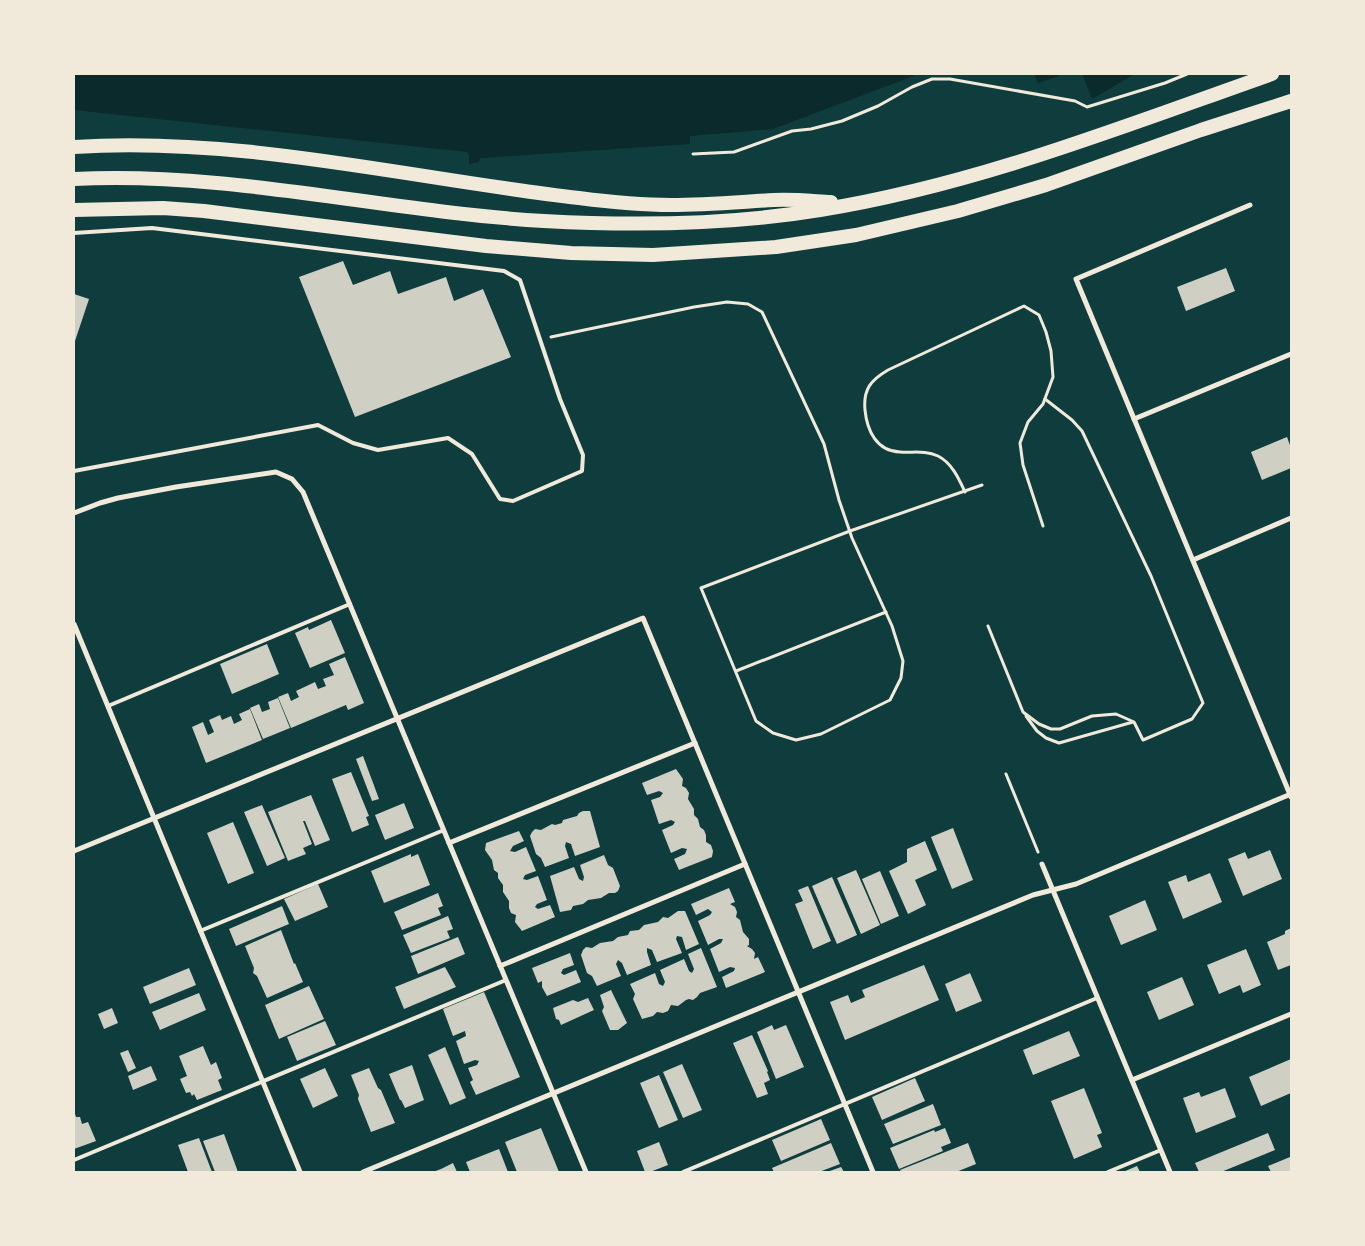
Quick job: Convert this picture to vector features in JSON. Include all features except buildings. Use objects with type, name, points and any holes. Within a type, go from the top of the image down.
[{"type":"highway","points":[[74,179],[140,178],[216,182],[500,217],[582,223],[705,222],[779,216],[859,203],[947,183],[1095,136],[1272,74]]},
{"type":"highway","points":[[74,210],[163,208],[204,211],[486,246],[571,253],[653,255],[736,251],[856,235],[958,212],[1046,185],[1201,130],[1291,101]]},
{"type":"highway","points":[[74,147],[213,148],[285,156],[547,194],[640,204],[699,204],[776,200],[859,203]]},
{"type":"street","points":[[364,1172],[1033,895],[1076,884],[1291,796],[1076,279],[1250,205]]},
{"type":"street","points":[[1134,419],[1291,354]]},
{"type":"street","points":[[74,513],[118,498],[276,472],[292,479],[303,492],[586,1172]]},
{"type":"street","points":[[1192,560],[1291,518]]},
{"type":"street","points":[[74,851],[643,618],[873,1172]]},
{"type":"street","points":[[74,624],[300,1172]]},
{"type":"street","points":[[449,843],[695,743]]},
{"type":"street","points":[[500,966],[745,864]]},
{"type":"street","points":[[1042,864],[1170,1172]]},
{"type":"street","points":[[1132,1080],[1291,1014]]},
{"type":"lane","points":[[74,233],[152,228],[504,271],[520,280],[560,399],[583,455],[582,472],[513,501],[500,499],[472,454],[448,438],[378,450],[352,443],[318,425],[74,471]]},
{"type":"lane","points":[[108,706],[350,604]]},
{"type":"lane","points":[[200,931],[444,830]]},
{"type":"lane","points":[[74,1160],[506,980]]},
{"type":"lane","points":[[683,1172],[1097,998]]},
{"type":"lane","points":[[1108,1172],[1161,1150]]},
{"type":"path","points":[[693,154],[734,152],[792,131],[842,121],[878,106],[912,87],[932,79],[950,80],[1075,101],[1087,107],[1165,83],[1187,74]]},
{"type":"path","points":[[540,340],[694,307],[726,302],[748,304],[762,312],[824,444],[839,500],[850,531],[886,612],[903,661],[901,678],[890,700],[821,734],[796,740],[773,733],[756,721],[701,588],[850,531],[982,486]]},
{"type":"path","points":[[965,492],[955,472],[939,457],[925,452],[897,452],[878,444],[866,424],[864,398],[872,380],[888,370],[1024,306],[1039,315],[1051,351],[1054,377],[1043,404],[1028,422],[1020,443],[1023,465],[1043,526]]},
{"type":"path","points":[[1023,712],[1051,729],[1060,729],[1092,716],[1116,714],[1134,722],[1143,740],[1192,719],[1203,703],[1150,576],[1082,431],[1072,420],[1045,399]]},
{"type":"path","points":[[736,671],[886,612]]},
{"type":"path","points":[[988,626],[1023,712],[1037,731],[1046,738],[1059,743],[1134,722]]},
{"type":"path","points":[[1006,774],[1042,864]]},
{"type":"water","points":[[74,74],[919,74],[773,129],[690,136],[690,144],[480,158],[479,162],[469,164],[467,152],[74,110]]},
{"type":"water","points":[[1034,74],[1058,74],[1059,76],[1038,83]]},
{"type":"water","points":[[1082,74],[1135,74],[1092,99]]}]
